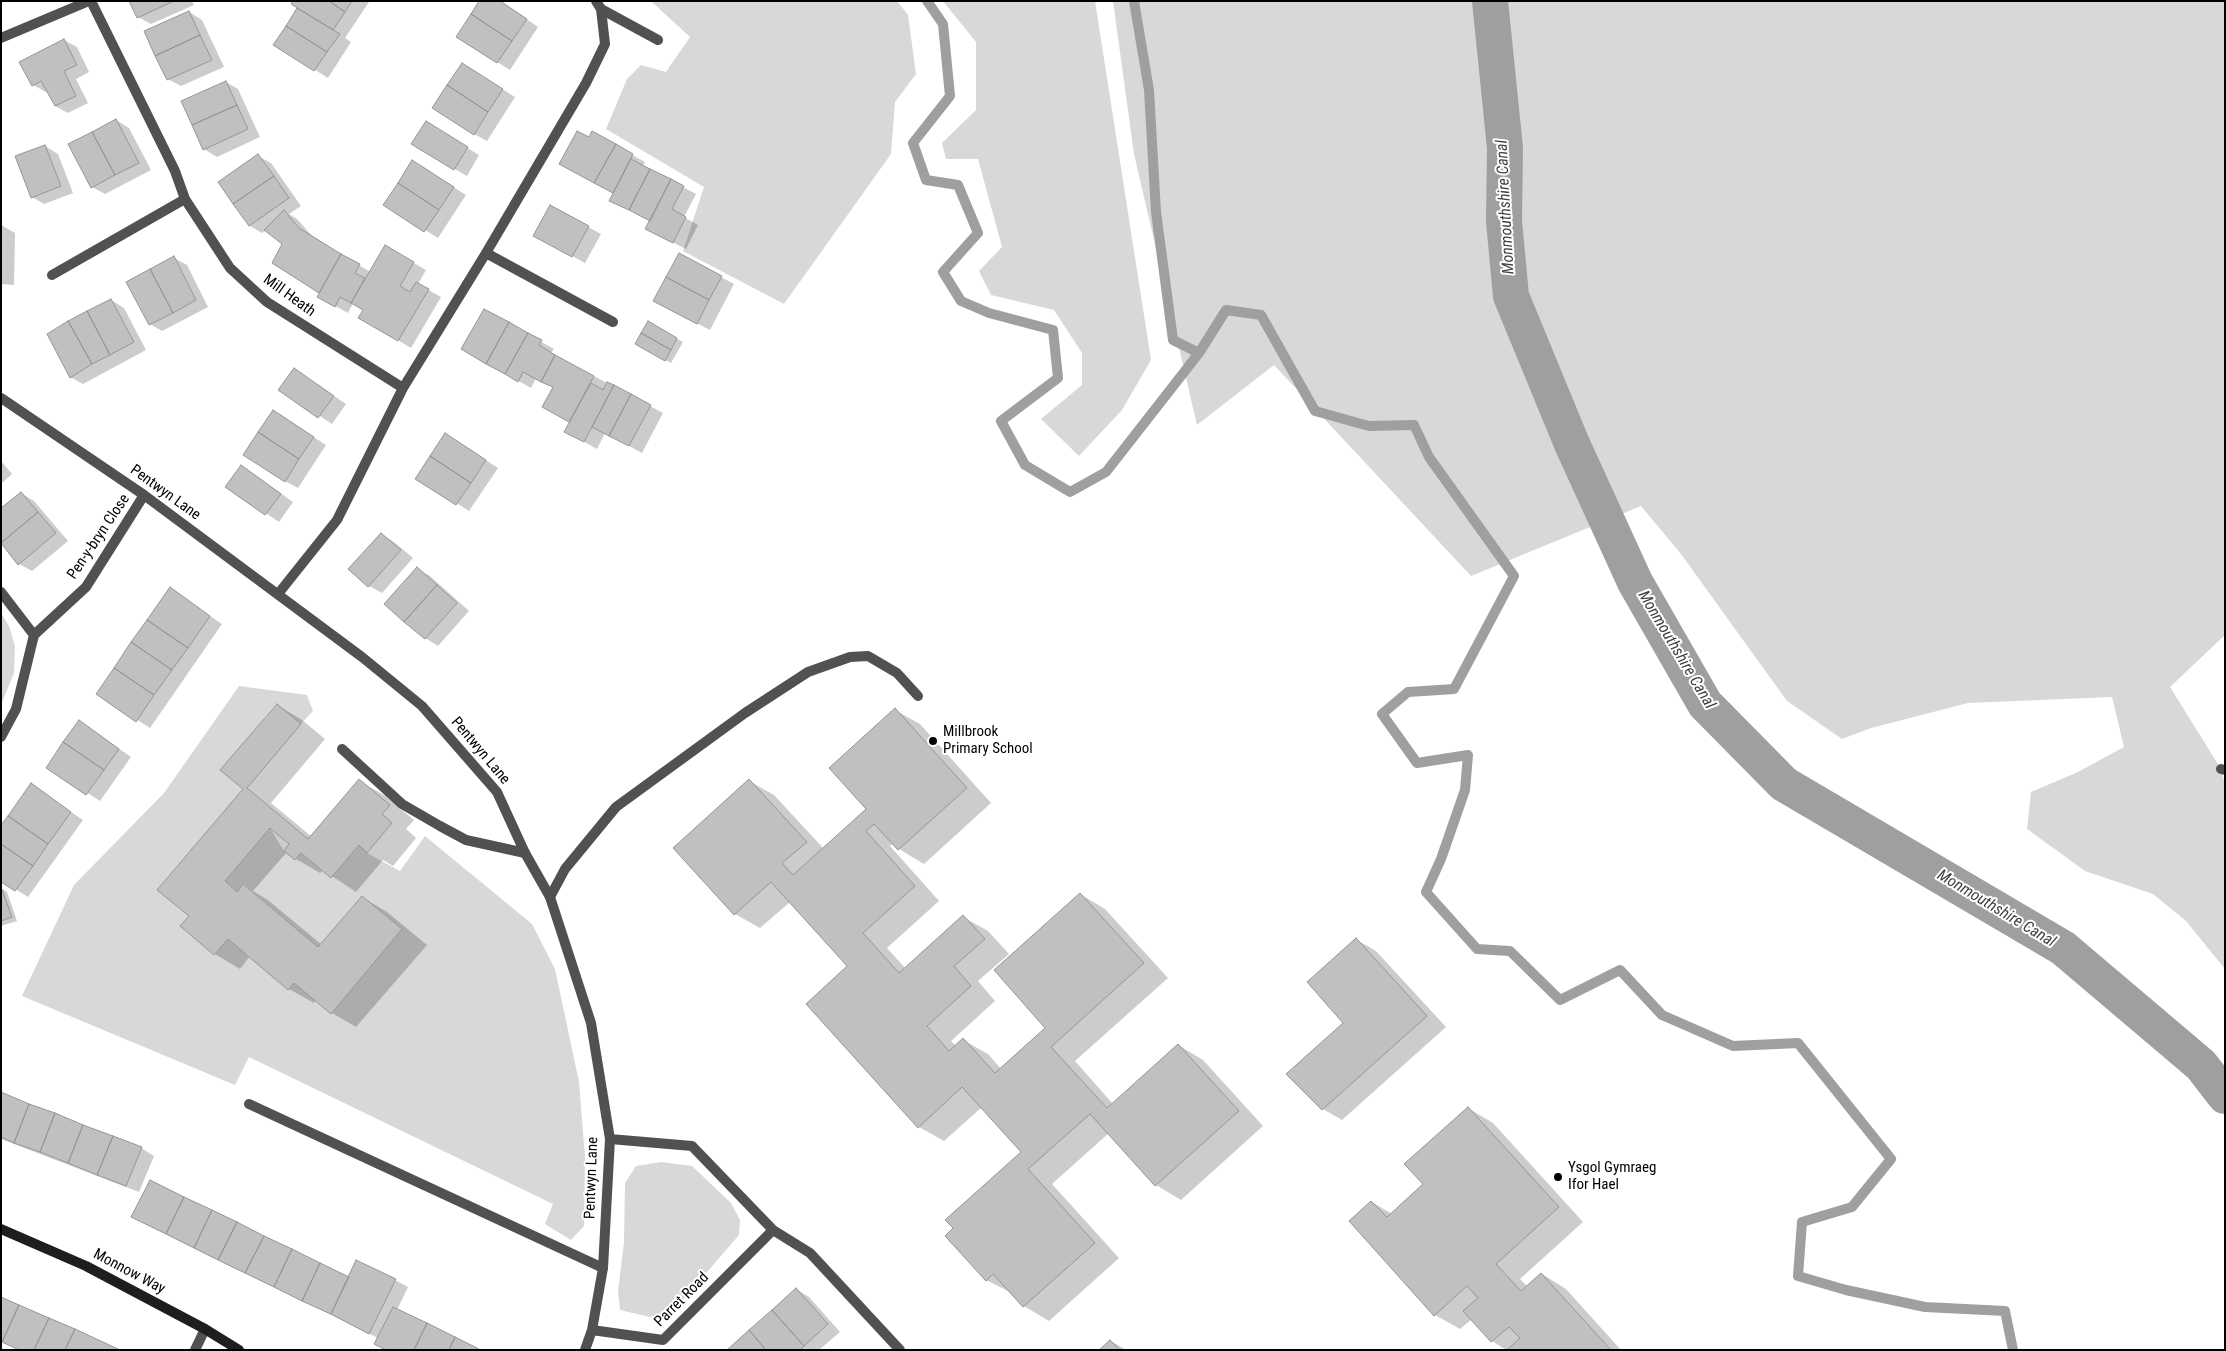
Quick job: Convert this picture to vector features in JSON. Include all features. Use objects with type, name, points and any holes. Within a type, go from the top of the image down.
[{"type":"street","name":"Mill Heath","points":[[1,38],[90,1],[175,171],[185,200],[230,268],[267,302],[403,388]]},
{"type":"street","points":[[598,5],[658,40]]},
{"type":"street","points":[[278,594],[337,520],[403,388],[586,84],[605,44],[598,5]]},
{"type":"street","points":[[52,275],[185,200]]},
{"type":"street","points":[[486,253],[613,322]]},
{"type":"street","name":"Pentwyn Lane","points":[[1,398],[144,495],[362,657],[422,706],[497,792],[550,897],[591,1022],[610,1138],[603,1268],[592,1330],[584,1350]]},
{"type":"street","name":"Pen-y-bryn Close","points":[[34,635],[86,587],[144,495]]},
{"type":"street","points":[[1,592],[34,635],[16,709],[1,737]]},
{"type":"street","points":[[550,897],[565,869],[616,807],[745,713],[808,672],[850,657],[868,656],[897,673],[918,696]]},
{"type":"street","points":[[342,748],[402,804],[440,826],[466,840],[526,852]]},
{"type":"street","points":[[249,1104],[603,1268]]},
{"type":"street","points":[[610,1138],[692,1146],[773,1230],[810,1253],[900,1350]]},
{"type":"street","name":"Monnow Way","points":[[1,1229],[86,1266],[205,1329],[239,1350]]},
{"type":"street","name":"Parret Road","points":[[592,1330],[663,1340],[773,1230]]},
{"type":"street","points":[[195,1350],[205,1329]]},
{"type":"shaded area","points":[[651,1],[897,1],[908,15],[916,74],[895,102],[891,154],[784,304],[683,251],[704,187],[606,129],[627,79],[641,65],[666,72],[690,37]]},
{"type":"shaded area","points":[[943,1],[1095,1],[1151,360],[1122,410],[1079,456],[1041,419],[1082,385],[1082,353],[1054,310],[991,295],[979,271],[1002,247],[978,159],[946,159],[942,143],[976,110],[976,42]]},
{"type":"shaded area","points":[[1113,1],[2225,1],[2225,635],[2170,687],[2221,769],[2225,784],[2225,969],[2186,921],[2153,894],[2085,871],[2027,829],[2031,792],[2078,772],[2124,747],[2112,697],[1968,703],[1871,728],[1842,739],[1787,701],[1681,554],[1641,506],[1471,576],[1274,365],[1197,425],[1134,154]]},
{"type":"shaded area","points":[[1,613],[9,626],[15,646],[14,673],[1,705]]},
{"type":"shaded area","points":[[239,686],[307,695],[313,711],[301,724],[276,704],[221,770],[243,789],[157,890],[189,916],[180,926],[214,955],[228,939],[288,990],[294,983],[331,1014],[402,929],[362,896],[318,947],[244,884],[237,892],[225,881],[270,828],[284,851],[301,853],[331,878],[359,845],[367,853],[400,871],[425,836],[532,924],[555,969],[579,1082],[585,1157],[584,1226],[571,1240],[545,1224],[553,1204],[249,1057],[235,1085],[22,996],[74,885],[164,793]]},
{"type":"shaded area","points":[[661,1162],[692,1166],[731,1203],[740,1220],[739,1235],[675,1309],[650,1317],[620,1310],[618,1291],[624,1242],[625,1183],[636,1166]]},
{"type":"building","points":[[129,1],[174,1],[137,18]]},
{"type":"building","points":[[293,1],[329,1],[345,12],[333,30],[291,4]]},
{"type":"building","points":[[329,1],[352,1],[345,12]]},
{"type":"building","points":[[479,1],[500,1],[527,19],[512,41],[471,14]]},
{"type":"building","points":[[297,8],[340,34],[327,52],[286,26]]},
{"type":"building","points":[[189,11],[200,35],[155,56],[144,31]]},
{"type":"building","points":[[471,14],[512,41],[497,63],[456,37]]},
{"type":"building","points":[[286,26],[327,52],[314,71],[273,45]]},
{"type":"building","points":[[200,35],[212,60],[167,80],[155,56]]},
{"type":"building","points":[[64,39],[77,65],[64,71],[76,96],[55,106],[41,81],[32,86],[19,62]]},
{"type":"building","points":[[462,63],[503,89],[488,112],[447,85]]},
{"type":"building","points":[[226,81],[237,105],[192,125],[181,101]]},
{"type":"building","points":[[447,85],[488,112],[474,135],[432,108]]},
{"type":"building","points":[[237,105],[248,129],[203,150],[192,125]]},
{"type":"building","points":[[116,119],[139,163],[115,175],[92,132]]},
{"type":"building","points":[[426,121],[468,147],[454,170],[411,144]]},
{"type":"building","points":[[577,131],[589,137],[592,131],[616,144],[594,183],[559,164]]},
{"type":"building","points":[[92,132],[115,175],[91,188],[68,144]]},
{"type":"building","points":[[616,144],[633,154],[613,193],[594,183]]},
{"type":"building","points":[[45,145],[61,186],[31,198],[15,156]]},
{"type":"building","points":[[258,154],[274,176],[233,204],[218,182]]},
{"type":"building","points":[[631,159],[650,169],[629,210],[609,201]]},
{"type":"building","points":[[412,160],[454,187],[439,210],[398,183]]},
{"type":"building","points":[[650,169],[671,179],[650,221],[629,210]]},
{"type":"building","points":[[274,176],[289,198],[249,226],[233,204]]},
{"type":"building","points":[[671,179],[684,186],[672,209],[686,217],[673,243],[645,229]]},
{"type":"building","points":[[398,183],[439,210],[424,232],[383,205]]},
{"type":"building","points":[[550,205],[589,226],[572,257],[533,236]]},
{"type":"building","points":[[284,210],[299,228],[341,254],[319,293],[272,263],[282,244],[264,230]]},
{"type":"building","points":[[385,245],[414,262],[400,286],[410,292],[416,282],[429,289],[398,341],[358,318],[363,310],[351,303]]},
{"type":"building","points":[[679,253],[722,276],[709,300],[666,277]]},
{"type":"building","points":[[341,254],[360,264],[355,273],[365,278],[351,303],[340,297],[335,307],[317,297]]},
{"type":"building","points":[[174,256],[196,300],[173,313],[150,269]]},
{"type":"building","points":[[150,269],[173,313],[149,325],[126,282]]},
{"type":"building","points":[[666,277],[709,300],[697,324],[653,301]]},
{"type":"building","points":[[111,299],[134,342],[110,355],[87,311]]},
{"type":"building","points":[[484,309],[509,322],[486,364],[461,349]]},
{"type":"building","points":[[87,311],[110,355],[92,364],[68,321]]},
{"type":"building","points":[[68,321],[92,364],[70,378],[47,334]]},
{"type":"building","points":[[648,321],[677,338],[671,350],[641,333]]},
{"type":"building","points":[[509,322],[528,333],[505,374],[486,364]]},
{"type":"building","points":[[528,333],[542,340],[539,345],[555,355],[541,382],[523,372],[518,382],[505,374]]},
{"type":"building","points":[[641,333],[671,350],[665,361],[635,344]]},
{"type":"building","points":[[555,355],[594,376],[569,422],[542,407],[553,387],[541,382]]},
{"type":"building","points":[[294,368],[334,396],[318,418],[278,390]]},
{"type":"building","points":[[607,382],[614,385],[584,442],[564,432],[591,383],[603,390]]},
{"type":"building","points":[[614,385],[631,394],[609,436],[592,427]]},
{"type":"building","points":[[631,394],[651,405],[629,446],[609,436]]},
{"type":"building","points":[[273,410],[314,437],[299,459],[258,432]]},
{"type":"building","points":[[258,432],[299,459],[285,482],[243,455]]},
{"type":"building","points":[[445,433],[486,460],[471,483],[430,456]]},
{"type":"building","points":[[430,456],[471,483],[456,505],[415,479]]},
{"type":"building","points":[[241,465],[281,494],[265,515],[225,487]]},
{"type":"building","points":[[21,492],[38,512],[1,543],[1,508]]},
{"type":"building","points":[[38,512],[56,533],[18,565],[1,543]]},
{"type":"building","points":[[381,533],[401,550],[368,587],[348,569]]},
{"type":"building","points":[[417,567],[437,585],[404,622],[384,604]]},
{"type":"building","points":[[437,585],[457,603],[425,639],[404,622]]},
{"type":"building","points":[[170,587],[210,616],[188,648],[147,620]]},
{"type":"building","points":[[147,620],[188,648],[172,670],[131,642]]},
{"type":"building","points":[[131,642],[172,670],[154,695],[114,668]]},
{"type":"building","points":[[114,668],[154,695],[136,722],[96,694]]},
{"type":"building","points":[[277,704],[301,724],[247,788],[308,839],[359,779],[390,805],[382,814],[392,823],[367,853],[359,845],[331,878],[301,853],[295,860],[284,851],[289,844],[270,828],[225,881],[237,892],[243,884],[318,947],[362,896],[402,929],[331,1014],[294,983],[288,990],[228,939],[214,955],[180,926],[189,916],[157,890],[243,789],[220,770]]},
{"type":"building","points":[[895,708],[967,788],[898,850],[874,824],[866,831],[915,886],[863,933],[899,973],[963,915],[985,939],[954,966],[971,986],[927,1026],[949,1051],[963,1038],[995,1073],[1045,1028],[994,970],[1080,893],[1144,963],[1051,1047],[1107,1108],[1178,1044],[1239,1111],[1155,1186],[1090,1114],[1028,1169],[1095,1243],[1023,1307],[993,1274],[986,1281],[945,1236],[953,1228],[945,1220],[1021,1152],[962,1087],[918,1128],[806,1004],[847,966],[771,882],[734,915],[673,848],[749,779],[807,842],[782,863],[793,875],[866,809],[829,768]]},
{"type":"building","points":[[79,720],[119,749],[104,770],[63,742]]},
{"type":"building","points":[[63,742],[104,770],[86,795],[46,768]]},
{"type":"building","points":[[31,783],[71,812],[48,844],[8,816]]},
{"type":"building","points":[[8,816],[48,844],[33,866],[1,844],[1,825]]},
{"type":"building","points":[[1,844],[33,866],[15,891],[1,882]]},
{"type":"building","points":[[1,887],[12,917],[1,921]]},
{"type":"building","points":[[1356,938],[1427,1016],[1322,1110],[1286,1074],[1343,1023],[1307,982]]},
{"type":"building","points":[[1,1092],[29,1104],[14,1143],[1,1137]]},
{"type":"building","points":[[29,1104],[55,1113],[40,1152],[14,1143]]},
{"type":"building","points":[[1468,1107],[1559,1207],[1496,1264],[1521,1291],[1541,1273],[1611,1350],[1507,1350],[1520,1338],[1509,1327],[1491,1342],[1463,1311],[1478,1298],[1467,1286],[1434,1316],[1349,1221],[1371,1201],[1387,1217],[1423,1184],[1404,1164]]},
{"type":"building","points":[[55,1113],[83,1125],[68,1163],[40,1152]]},
{"type":"building","points":[[83,1125],[113,1136],[97,1175],[68,1163]]},
{"type":"building","points":[[113,1136],[142,1147],[126,1186],[97,1175]]},
{"type":"building","points":[[150,1180],[184,1197],[166,1234],[131,1217]]},
{"type":"building","points":[[184,1197],[212,1210],[194,1248],[166,1234]]},
{"type":"building","points":[[212,1210],[237,1222],[218,1260],[194,1248]]},
{"type":"building","points":[[237,1222],[264,1236],[245,1273],[218,1260]]},
{"type":"building","points":[[264,1236],[292,1249],[274,1287],[245,1273]]},
{"type":"building","points":[[292,1249],[320,1263],[302,1301],[274,1287]]},
{"type":"building","points":[[356,1260],[396,1279],[369,1334],[331,1314]]},
{"type":"building","points":[[320,1263],[349,1277],[331,1314],[302,1301]]},
{"type":"building","points":[[796,1288],[828,1324],[804,1346],[772,1310]]},
{"type":"building","points":[[1,1297],[19,1305],[2,1342],[1,1342]]},
{"type":"building","points":[[19,1305],[49,1318],[34,1350],[19,1350],[2,1342]]},
{"type":"building","points":[[393,1307],[427,1323],[414,1350],[386,1350],[374,1344]]},
{"type":"building","points":[[772,1310],[804,1346],[800,1350],[766,1350],[749,1330]]},
{"type":"building","points":[[49,1318],[75,1329],[65,1350],[34,1350]]},
{"type":"building","points":[[427,1323],[455,1337],[449,1350],[414,1350]]},
{"type":"building","points":[[75,1329],[120,1350],[65,1350]]},
{"type":"building","points":[[749,1330],[766,1350],[727,1350]]},
{"type":"building","points":[[455,1337],[479,1349],[449,1350]]},
{"type":"building","points":[[1110,1340],[1120,1350],[1099,1350]]},
{"type":"waterway","points":[[927,1],[943,24],[950,96],[913,143],[926,180],[958,185],[978,233],[943,272],[961,301],[989,313],[1053,330],[1058,378],[1001,421],[1025,465],[1070,492],[1106,472],[1199,353]]},
{"type":"waterway","points":[[1134,1],[1149,90],[1156,212],[1173,340],[1199,353],[1226,310],[1261,315],[1315,411],[1369,426],[1414,425],[1429,457],[1514,576],[1454,689],[1408,692],[1382,714],[1417,763],[1468,755],[1465,790],[1441,859],[1426,892],[1477,949],[1510,951],[1560,1000],[1620,970],[1662,1015],[1733,1046],[1798,1043],[1891,1159],[1852,1207],[1802,1222],[1798,1276],[1846,1290],[1925,1307],[2005,1311],[2013,1350]]},
{"type":"waterway","name":"Monmouthshire Canal","points":[[1490,1],[1505,148],[1504,221],[1511,296],[1572,444],[1635,582],[1705,704],[1784,784],[2063,948],[2201,1065],[2225,1096]]},
{"type":"place","name":"Millbrook Primary School","points":[[933,741]]},
{"type":"place","name":"Ysgol Gymraeg Ifor Hael","points":[[1558,1177]]}]
